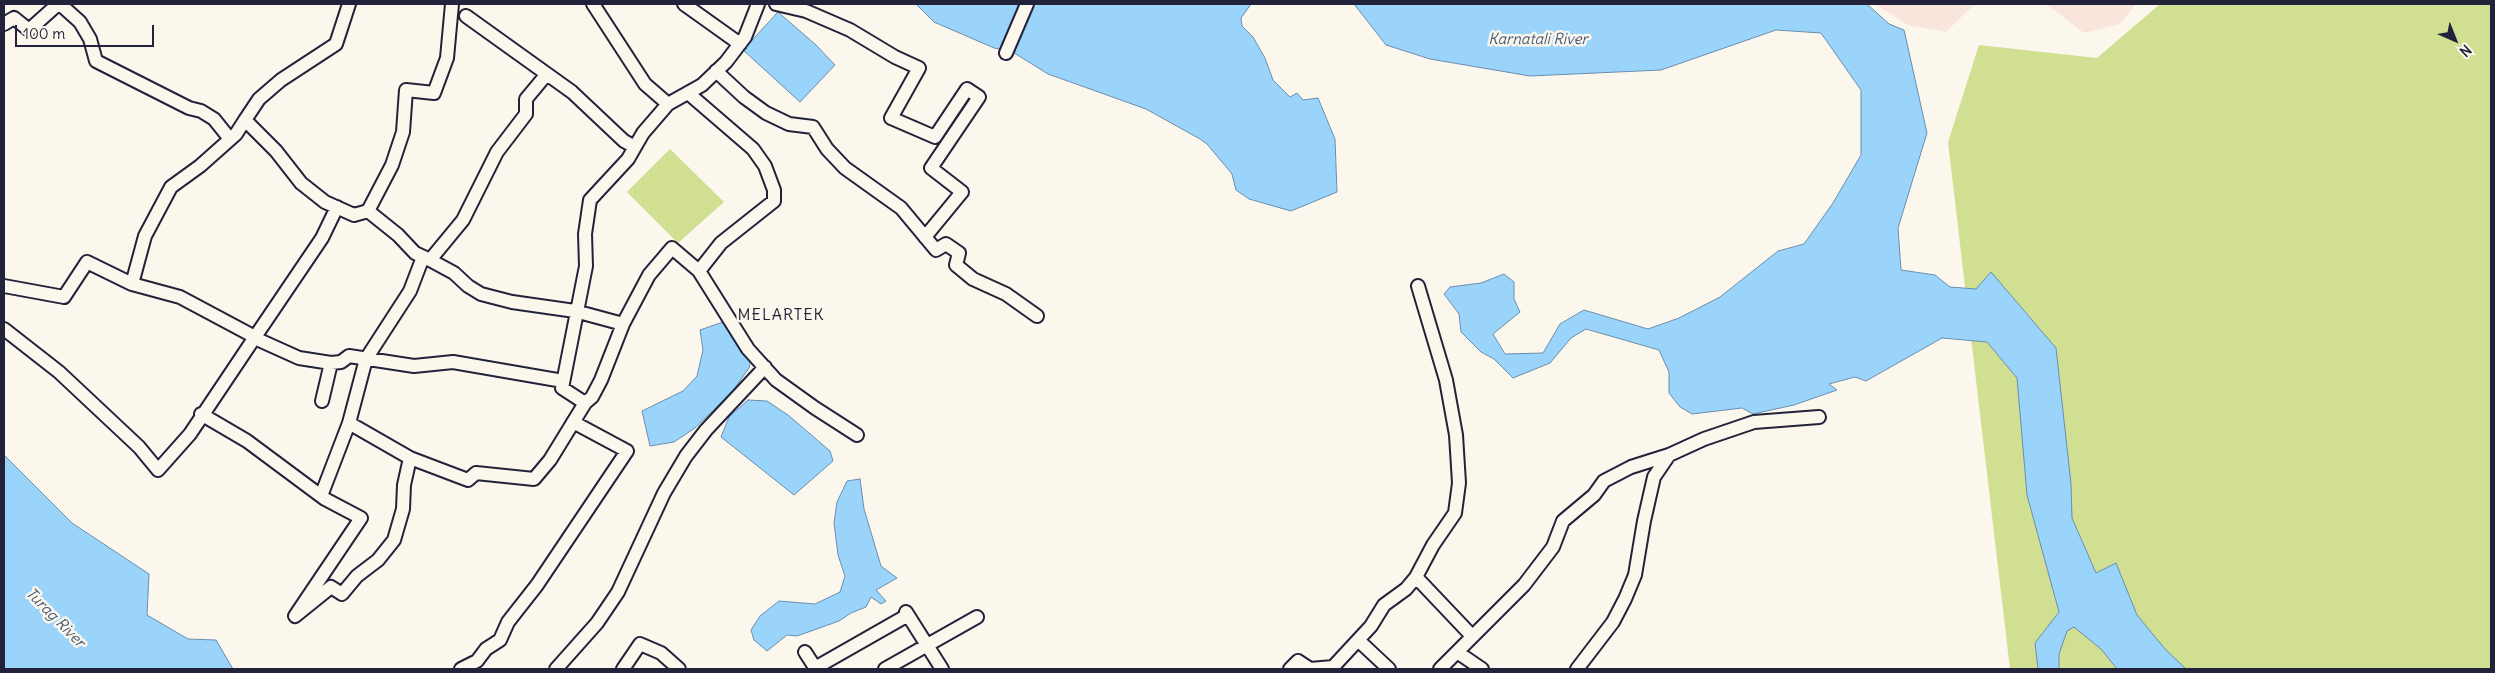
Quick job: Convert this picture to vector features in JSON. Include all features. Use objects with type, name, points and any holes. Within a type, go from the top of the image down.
[{"type":"street","points":[[4,24],[14,18],[28,30],[59,4],[80,22],[90,40],[96,60],[188,108],[201,111],[214,120],[230,139]]},
{"type":"street","points":[[132,284],[145,236],[171,187],[200,166],[230,139],[259,98],[281,80],[336,44],[349,4]]},
{"type":"street","points":[[466,16],[471,4]]},
{"type":"street","points":[[594,4],[646,84],[668,104]]},
{"type":"street","points":[[684,4],[740,44]]},
{"type":"street","points":[[585,402],[562,388],[575,312],[586,266],[585,234],[590,200],[628,159],[643,133],[668,104],[702,85],[740,44],[752,23],[758,4]]},
{"type":"street","points":[[776,4],[806,11],[850,30],[895,57],[919,68],[891,118],[935,136],[968,88],[979,97],[931,168],[962,192],[925,237]]},
{"type":"street","points":[[1006,53],[1027,4]]},
{"type":"street","points":[[368,211],[392,165],[403,132],[406,90],[434,93],[446,58],[452,6],[572,92],[624,141],[635,147]]},
{"type":"street","points":[[716,71],[766,114],[789,124],[812,127],[827,149],[845,168],[901,208],[936,250],[946,244],[959,253],[956,265],[973,279],[1006,294],[1037,316]]},
{"type":"street","points":[[321,496],[349,423],[366,359],[410,291],[427,258],[463,220],[497,152],[526,114],[526,99],[546,75]]},
{"type":"street","points":[[688,93],[753,149],[765,166],[774,190],[774,201],[721,243],[699,270]]},
{"type":"street","points":[[245,120],[276,151],[302,183],[325,202],[354,214],[368,211]]},
{"type":"street","points":[[4,329],[64,376],[139,447],[158,470],[190,434],[322,238],[337,207]]},
{"type":"street","points":[[368,211],[398,235],[415,253],[454,273],[468,286],[481,294],[512,302],[575,312],[623,324]]},
{"type":"street","points":[[349,423],[410,458],[468,480],[476,472],[534,479],[550,460],[585,402],[592,396],[601,380],[623,324],[648,275],[672,248],[699,270],[748,349],[776,380],[807,403],[857,435]]},
{"type":"street","points":[[4,286],[64,297],[87,262],[132,284],[180,297],[299,358],[331,363],[341,362],[350,356],[414,366],[453,362],[563,381]]},
{"type":"street","points":[[1290,669],[1298,661],[1310,669],[1333,667],[1371,626],[1384,605],[1406,589],[1416,577],[1432,545],[1455,513],[1460,483],[1456,435],[1446,380],[1418,286]]},
{"type":"street","points":[[322,401],[331,363]]},
{"type":"street","points":[[556,669],[597,623],[618,592],[664,493],[686,456],[706,430],[765,367]]},
{"type":"street","points":[[202,414],[247,441],[321,496],[361,518],[295,616],[331,587],[342,594],[357,576],[378,560],[394,540],[403,509],[404,485],[410,458]]},
{"type":"street","points":[[1440,669],[1524,585],[1553,547],[1563,521],[1594,495],[1604,480],[1632,467],[1669,455],[1704,439],[1754,422],[1819,417]]},
{"type":"street","points":[[461,669],[477,662],[486,649],[500,640],[508,622],[537,586],[627,451],[573,422]]},
{"type":"street","points":[[1577,669],[1613,622],[1626,599],[1635,575],[1654,477],[1669,455]]},
{"type":"street","points":[[1416,577],[1472,636]]},
{"type":"street","points":[[805,652],[815,668],[907,614],[942,669]]},
{"type":"street","points":[[885,669],[977,617]]},
{"type":"street","points":[[1358,640],[1389,669]]},
{"type":"street","points":[[623,669],[640,644],[661,653],[679,669]]},
{"type":"street","points":[[1457,652],[1482,669]]},
{"type":"shaded area","points":[[1875,4],[1975,4],[1946,32],[1908,25]]},
{"type":"shaded area","points":[[2046,4],[2136,4],[2120,24],[2084,33]]},
{"type":"green space","points":[[2160,4],[2491,4],[2491,669],[2010,669],[1948,142],[1979,45],[2097,58]]},
{"type":"green space","points":[[670,149],[724,202],[678,243],[627,192]]},
{"type":"water","points":[[916,4],[1251,4],[1241,18],[1242,26],[1253,37],[1265,58],[1273,80],[1290,97],[1297,93],[1303,100],[1318,98],[1335,139],[1337,192],[1291,211],[1249,199],[1236,190],[1232,174],[1207,144],[1200,139],[1146,109],[1048,74],[1011,51],[994,48],[934,22]]},
{"type":"water","name":"Karnatali River","points":[[1354,4],[1867,4],[1889,24],[1904,30],[1927,133],[1898,228],[1901,270],[1935,275],[1950,287],[1976,289],[1991,272],[2056,348],[2071,484],[2072,518],[2096,573],[2116,563],[2137,615],[2165,649],[2186,669],[2117,669],[2101,649],[2074,627],[2067,631],[2059,654],[2059,669],[2038,669],[2035,643],[2059,612],[2027,495],[2017,378],[1987,342],[1942,338],[1866,381],[1855,377],[1829,384],[1837,390],[1794,405],[1753,414],[1742,408],[1692,414],[1680,407],[1669,393],[1669,372],[1659,350],[1586,329],[1571,338],[1550,363],[1513,378],[1494,359],[1481,352],[1461,332],[1459,314],[1444,294],[1450,287],[1481,283],[1504,274],[1514,282],[1514,299],[1520,312],[1493,334],[1505,354],[1543,353],[1560,324],[1584,310],[1648,329],[1679,318],[1720,297],[1778,251],[1804,244],[1833,203],[1861,155],[1861,90],[1821,33],[1776,30],[1661,70],[1530,76],[1430,59],[1386,45]]},
{"type":"water","points":[[778,12],[816,45],[835,65],[800,102],[743,50]]},
{"type":"water","points":[[723,322],[751,359],[749,368],[732,392],[695,428],[674,442],[650,446],[642,411],[683,391],[697,376],[703,350],[700,330]]},
{"type":"water","points":[[748,400],[767,401],[788,415],[830,451],[833,461],[794,495],[721,437],[729,417]]},
{"type":"water","name":"Turag River","points":[[4,455],[72,523],[149,574],[147,615],[188,639],[216,640],[233,669],[4,669]]},
{"type":"water","points":[[860,479],[864,509],[881,566],[897,578],[876,590],[886,601],[881,604],[871,597],[866,607],[851,613],[839,621],[797,636],[787,635],[767,651],[754,640],[751,630],[760,616],[779,601],[815,604],[840,592],[845,576],[838,555],[834,523],[837,502],[847,481]]},
{"type":"district","name":"MELARTEK","points":[[781,315]]}]
